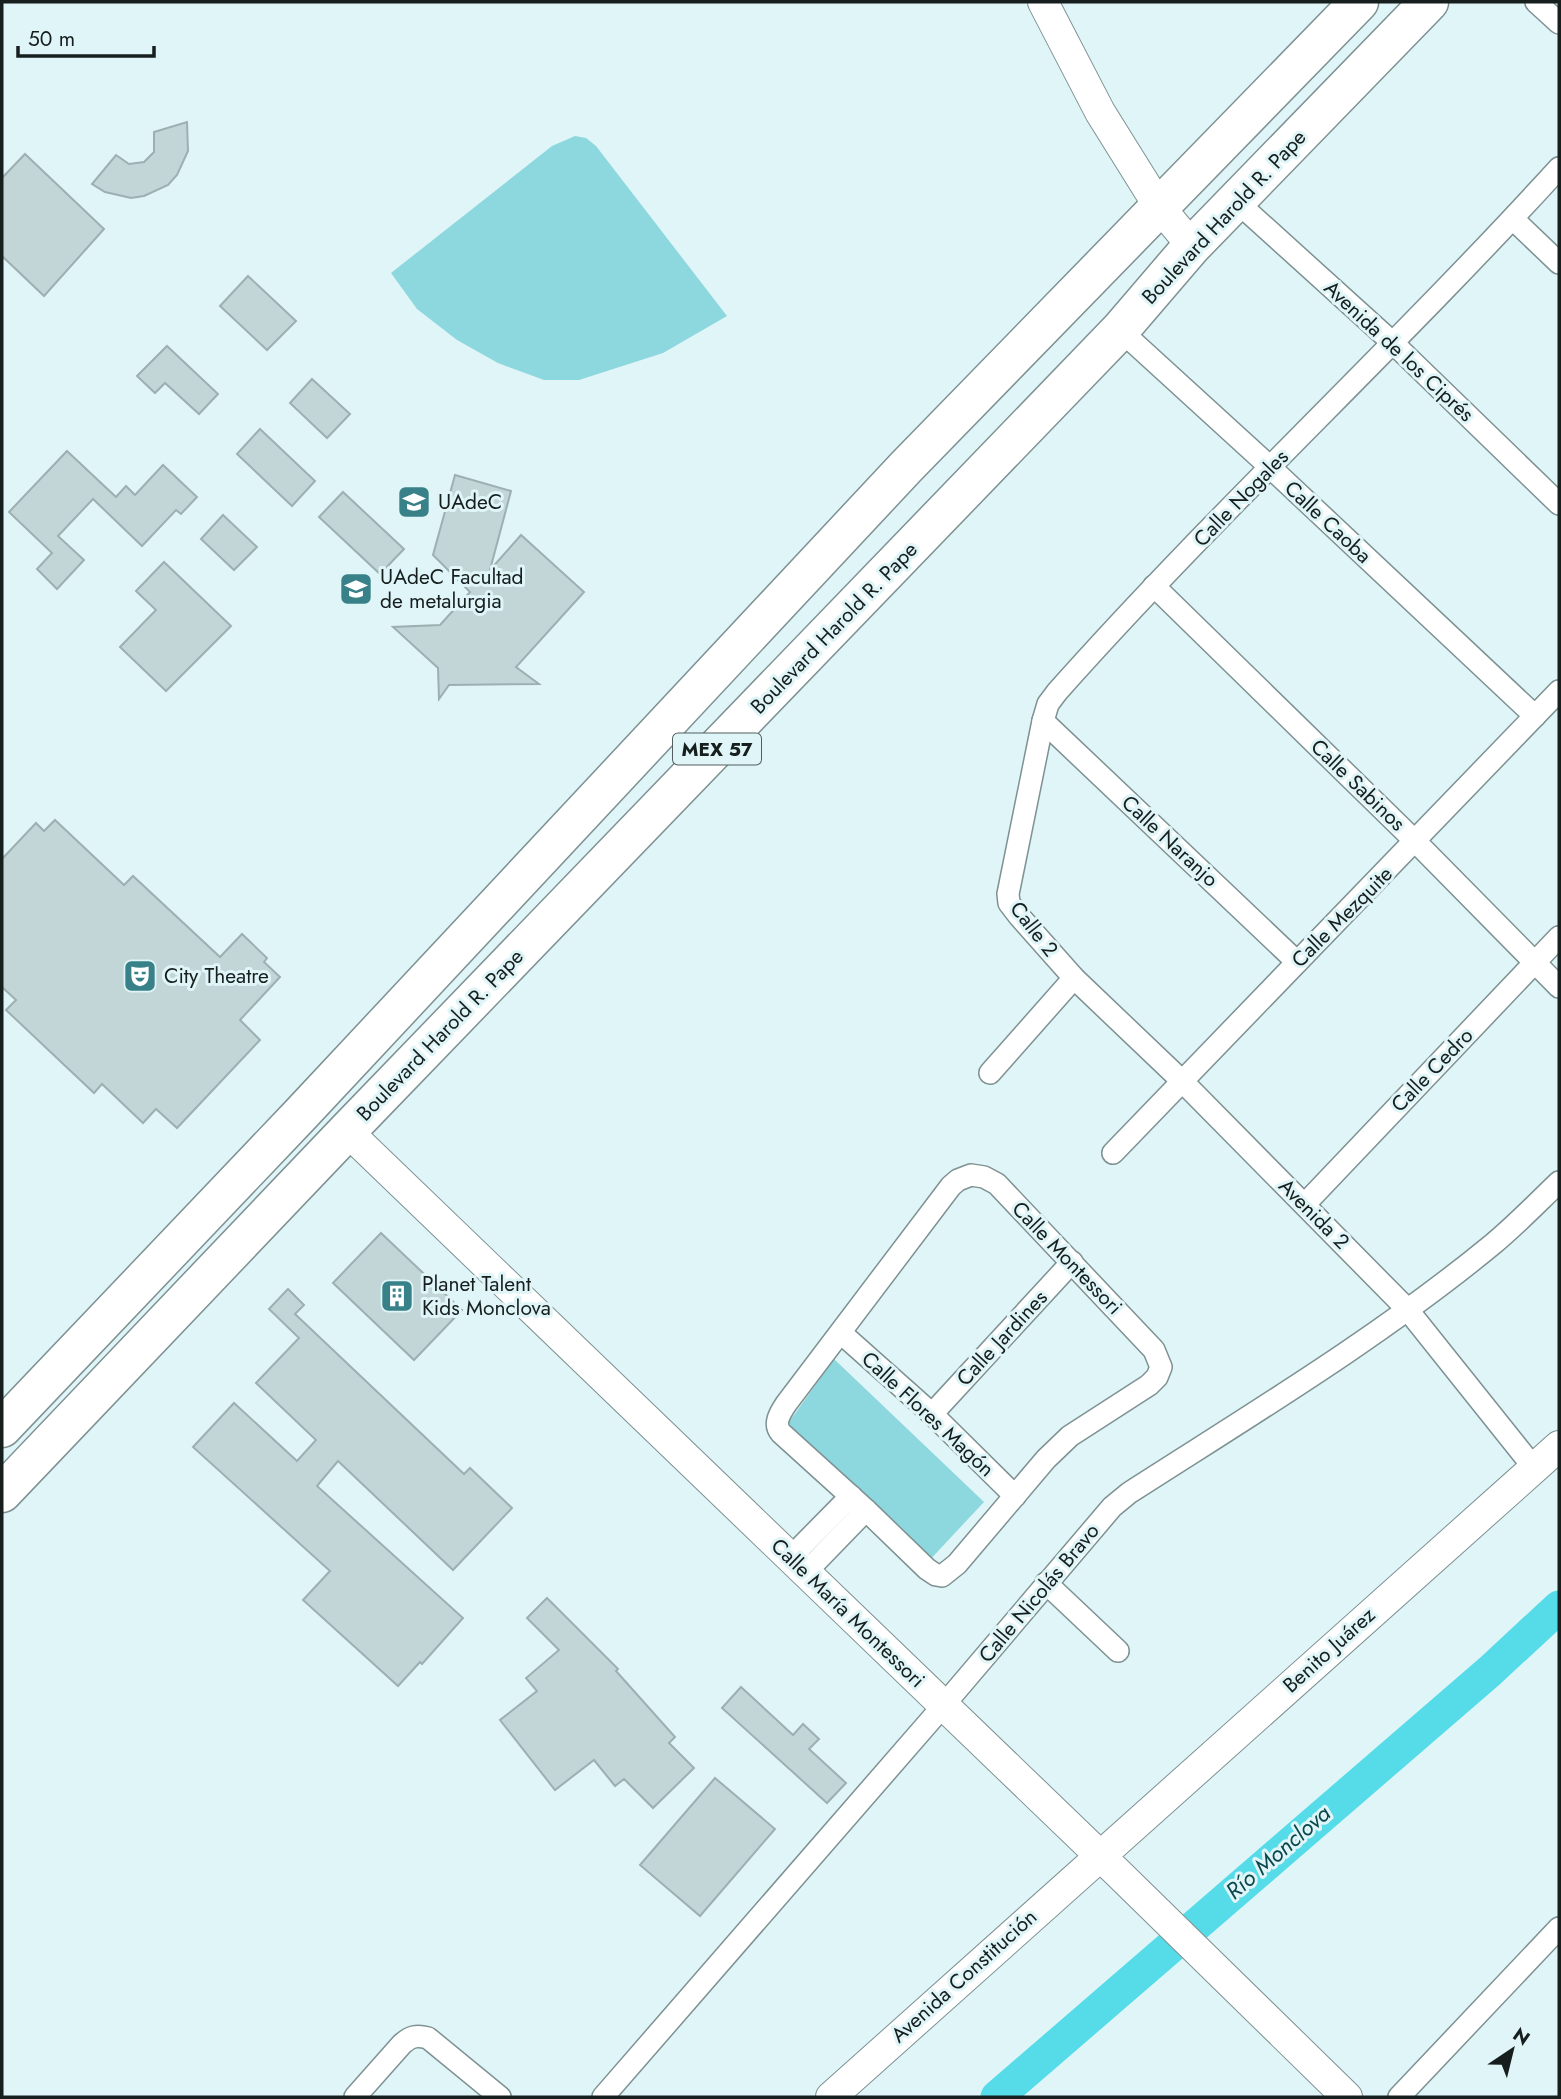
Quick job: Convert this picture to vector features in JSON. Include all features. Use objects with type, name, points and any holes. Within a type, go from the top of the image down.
[{"type":"highway","name":"MEX 57","points":[[2,1428],[310,1105],[906,467],[1158,205],[1359,2]]},
{"type":"highway","name":"Boulevard Harold R. Pape","points":[[2,1493],[346,1131],[1119,330],[1192,246],[1429,2]]},
{"type":"main road","points":[[1043,2],[1100,112],[1158,205],[1192,246]]},
{"type":"main road","name":"Calle María Montessori","points":[[346,1131],[1109,1864],[1347,2097]]},
{"type":"main road","name":"Benito Juárez","points":[[1109,1864],[1559,1446]]},
{"type":"main road","name":"Avenida Constitución","points":[[831,2097],[1109,1864]]},
{"type":"street","points":[[1536,2],[1559,23]]},
{"type":"street","name":"Calle Nogales","points":[[1012,876],[1042,721],[1048,704],[1057,692],[1154,586],[1394,344],[1559,168]]},
{"type":"street","name":"Avenida de los Ciprés","points":[[1236,201],[1394,344],[1559,504]]},
{"type":"street","points":[[1513,219],[1559,263]]},
{"type":"street","name":"Calle Caoba","points":[[1119,330],[1270,467],[1535,716]]},
{"type":"street","name":"Calle Sabinos","points":[[1154,586],[1416,842],[1559,987]]},
{"type":"street","name":"Calle Mezquite","points":[[1113,1153],[1559,691]]},
{"type":"street","name":"Calle Naranjo","points":[[1042,721],[1297,962]]},
{"type":"street","name":"Calle 2","points":[[1012,876],[1009,903],[1074,978]]},
{"type":"street","name":"Calle Cedro","points":[[1305,1204],[1559,937]]},
{"type":"street","points":[[990,1073],[1074,978]]},
{"type":"street","name":"Avenida 2","points":[[1074,978],[1182,1082],[1408,1309],[1534,1468]]},
{"type":"street","name":"Calle Montessori","points":[[971,1175],[984,1177],[997,1184],[1072,1262],[1154,1350],[1161,1363],[1160,1372],[1149,1385],[1070,1436],[1046,1458],[957,1564],[942,1576],[927,1569],[777,1429],[780,1414],[958,1180],[971,1175]]},
{"type":"street","name":"Calle Nicolás Bravo","points":[[603,2097],[943,1706],[1093,1527],[1129,1493],[1274,1400],[1408,1309],[1494,1243],[1559,1182]]},
{"type":"street","name":"Calle Jardines","points":[[932,1414],[1072,1262]]},
{"type":"street","name":"Calle Flores Magón","points":[[841,1332],[932,1414],[1015,1496]]},
{"type":"street","points":[[799,1565],[858,1503]]},
{"type":"street","points":[[1046,1583],[1118,1651]]},
{"type":"street","points":[[1399,2097],[1559,1928]]},
{"type":"street","points":[[355,2097],[408,2038],[417,2036],[428,2038],[500,2097]]},
{"type":"shaded area","points":[[575,136],[586,138],[596,146],[727,316],[663,353],[579,380],[544,380],[498,363],[457,340],[417,309],[391,273],[552,146]]},
{"type":"shaded area","points":[[834,1359],[984,1502],[925,1565],[784,1429]]},
{"type":"building","points":[[187,122],[188,151],[177,175],[168,185],[144,196],[131,198],[105,192],[92,184],[116,155],[129,164],[144,162],[154,152],[154,132]]},
{"type":"building","points":[[25,154],[104,229],[44,296],[2,256],[2,178]]},
{"type":"building","points":[[248,276],[296,321],[267,350],[220,306]]},
{"type":"building","points":[[167,346],[218,394],[199,414],[165,383],[155,393],[137,376]]},
{"type":"building","points":[[312,379],[350,414],[327,438],[290,403]]},
{"type":"building","points":[[260,429],[315,481],[292,506],[237,454]]},
{"type":"building","points":[[67,451],[116,497],[126,486],[135,495],[163,465],[197,497],[181,514],[176,510],[142,546],[93,499],[58,536],[84,560],[57,589],[37,569],[52,553],[9,512]]},
{"type":"building","points":[[455,475],[511,491],[490,570],[521,535],[584,592],[516,667],[539,684],[449,685],[439,699],[438,668],[393,627],[440,625],[470,592],[433,555]]},
{"type":"building","points":[[343,492],[404,549],[380,574],[319,517]]},
{"type":"building","points":[[223,515],[257,547],[234,570],[201,539]]},
{"type":"building","points":[[164,562],[231,626],[166,691],[120,647],[156,610],[136,591]]},
{"type":"building","name":"City Theatre","points":[[55,820],[124,885],[133,876],[220,957],[242,934],[267,958],[264,962],[280,977],[240,1020],[260,1040],[177,1128],[156,1109],[143,1123],[102,1084],[94,1093],[6,1010],[16,1000],[2,987],[2,859],[36,823],[44,831]]},
{"type":"building","name":"Planet Talent Kids Monclova","points":[[381,1233],[462,1310],[414,1360],[333,1283]]},
{"type":"building","points":[[288,1289],[304,1305],[295,1314],[464,1474],[470,1468],[512,1508],[453,1570],[338,1461],[317,1486],[463,1618],[422,1664],[420,1662],[398,1686],[303,1600],[330,1571],[193,1447],[234,1403],[297,1461],[316,1440],[256,1383],[299,1338],[269,1309]]},
{"type":"building","points":[[547,1598],[618,1669],[616,1671],[675,1737],[669,1743],[694,1768],[653,1808],[624,1779],[615,1786],[594,1760],[555,1790],[500,1720],[537,1691],[526,1678],[559,1650],[527,1618]]},
{"type":"building","points":[[741,1687],[793,1735],[803,1724],[819,1739],[809,1749],[846,1783],[827,1803],[722,1708]]},
{"type":"building","points":[[715,1778],[775,1829],[700,1916],[640,1865]]},
{"type":"waterway","name":"Río Monclova","points":[[997,2097],[1490,1671],[1559,1607]]},
{"type":"place","name":"UAdeC","points":[[414,502]]},
{"type":"place","name":"UAdeC Facultad de metalurgia","points":[[356,589]]},
{"type":"place","name":"City Theatre","points":[[140,976]]},
{"type":"place","name":"Planet Talent Kids Monclova","points":[[397,1296]]}]
